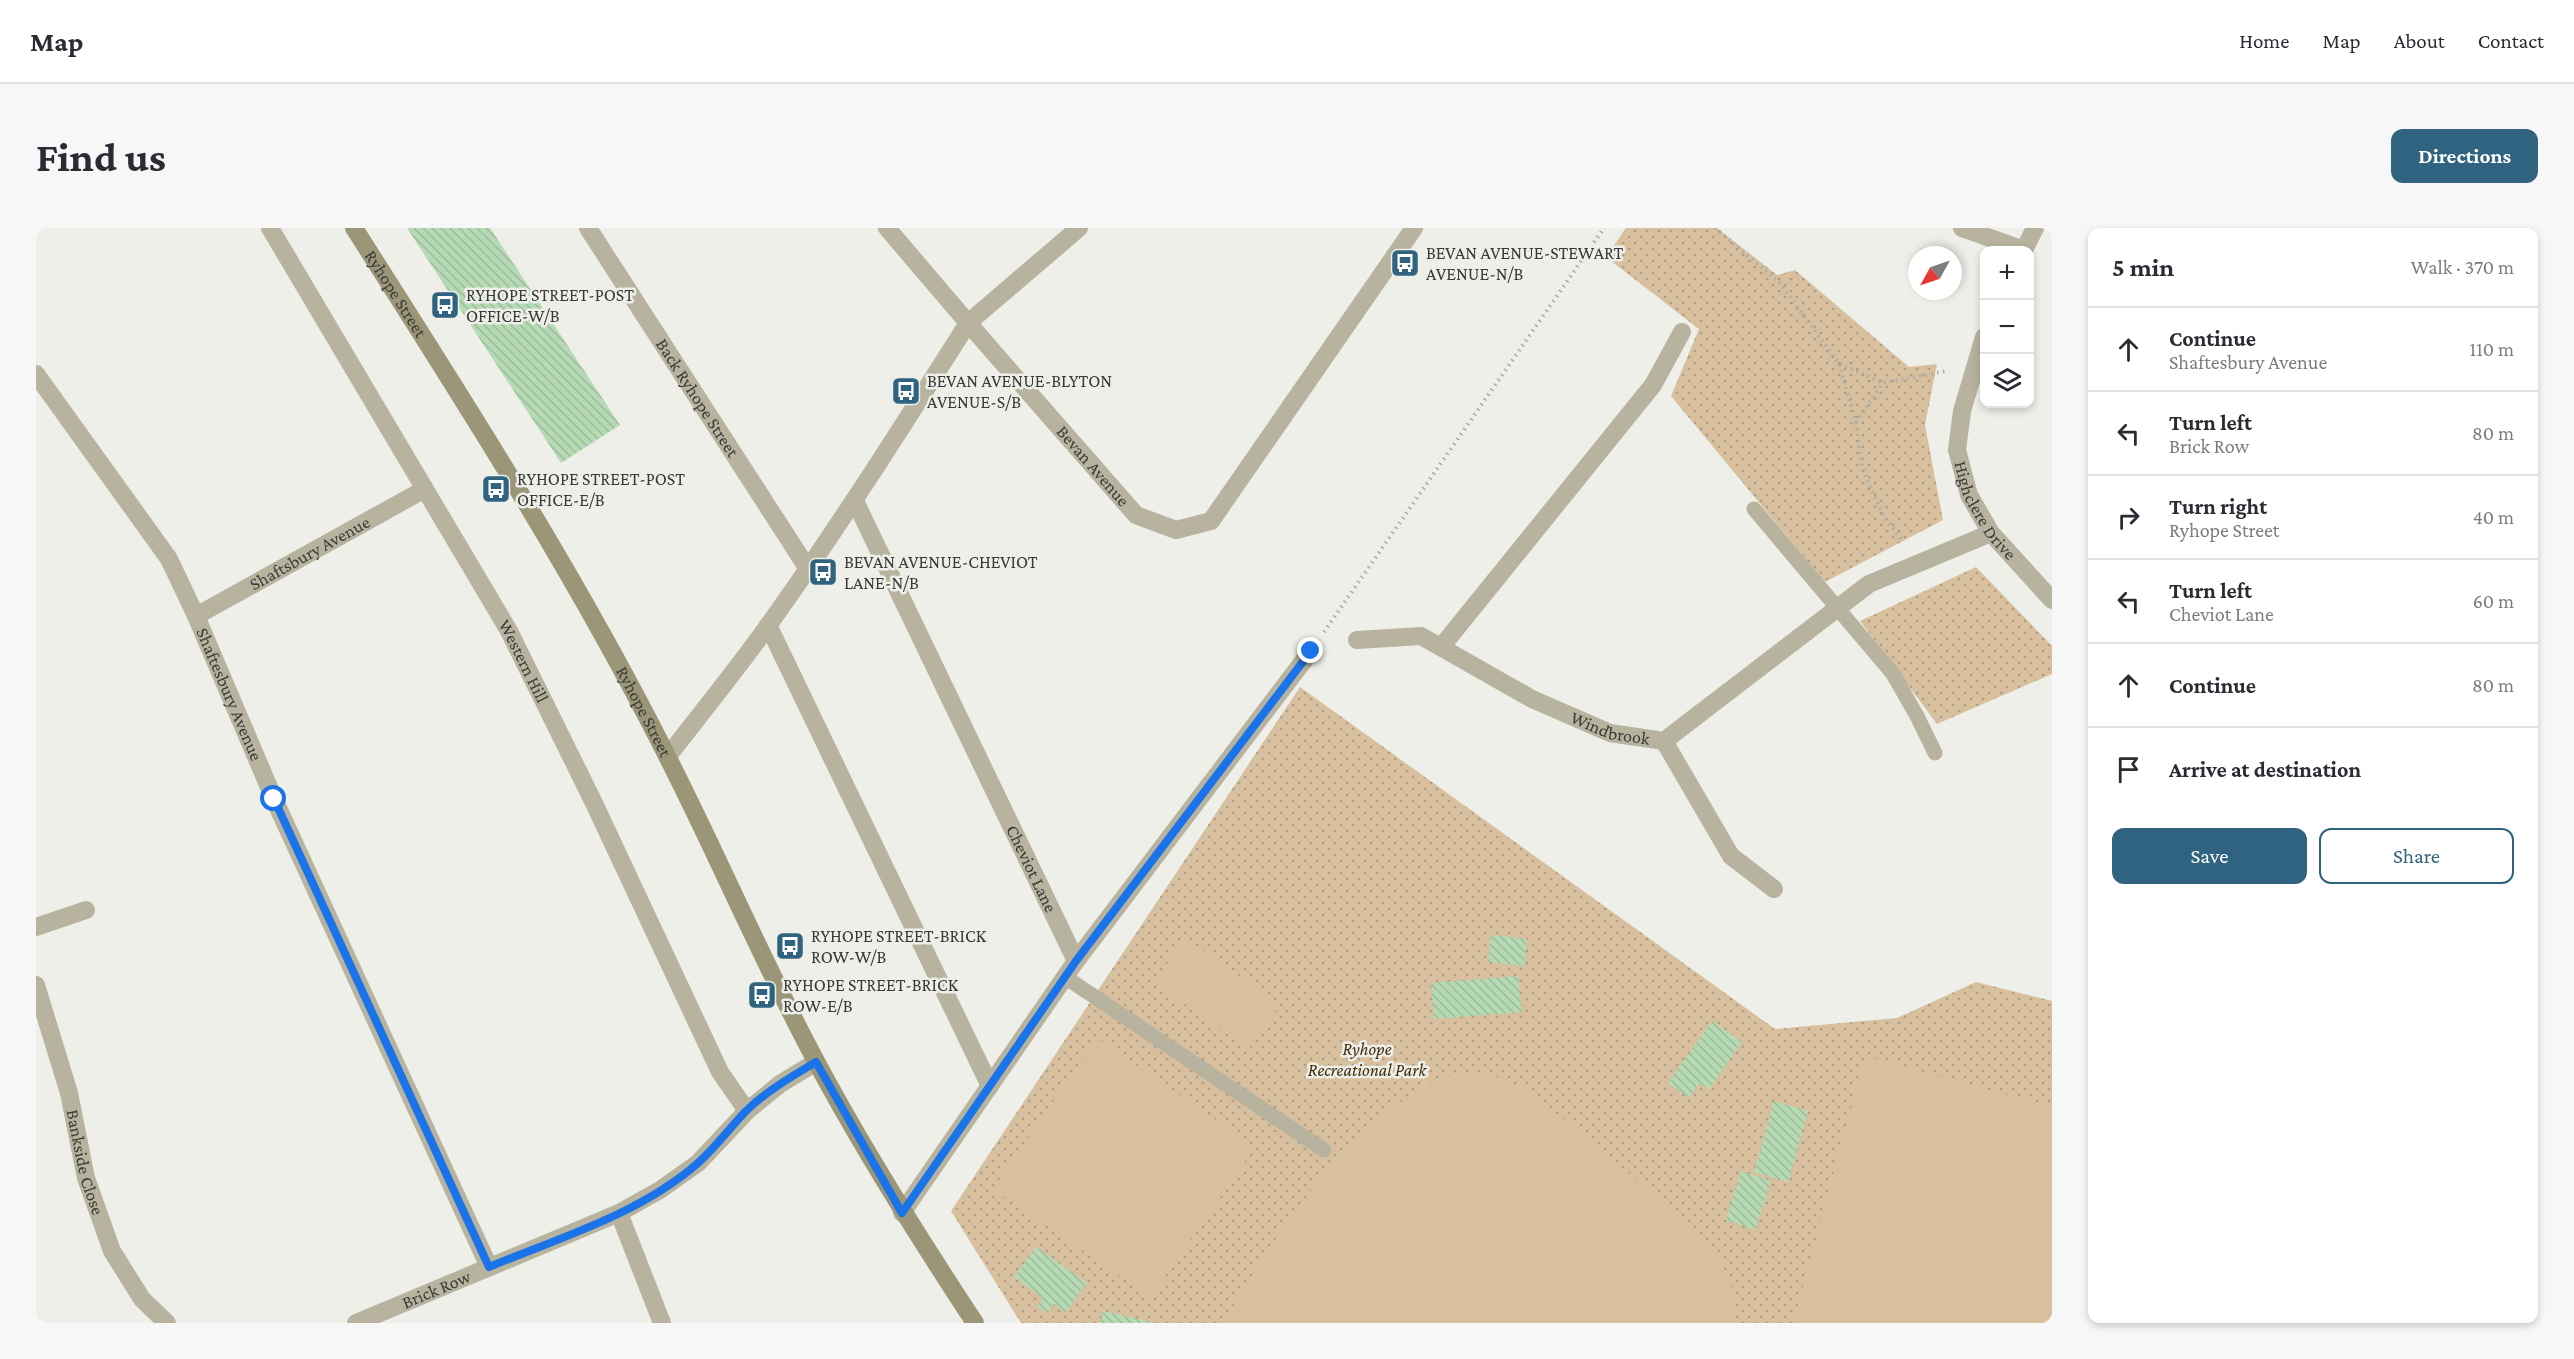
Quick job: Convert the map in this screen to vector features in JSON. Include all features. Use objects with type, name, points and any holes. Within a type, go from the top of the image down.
[{"type":"main road","name":"Ryhope Street","points":[[354,228],[486,434],[577,586],[668,756],[816,1062],[902,1213],[975,1323]]},
{"type":"street","name":"Western Hill","points":[[270,228],[509,631],[593,801],[720,1072],[747,1111]]},
{"type":"street","name":"Back Ryhope Street","points":[[588,228],[808,569]]},
{"type":"street","name":"Bevan Avenue","points":[[887,228],[1136,515],[1176,530],[1211,521],[1414,228]]},
{"type":"street","points":[[668,756],[808,569],[855,501],[968,323],[1079,228]]},
{"type":"street","points":[[1962,228],[2013,246]]},
{"type":"street","points":[[2026,246],[2035,228]]},
{"type":"street","points":[[1442,646],[1653,386],[1682,332]]},
{"type":"street","name":"Highclere Drive","points":[[1980,351],[1962,411],[1957,450],[1969,495],[1991,533],[2052,600]]},
{"type":"street","name":"Shaftesbury Avenue","points":[[36,374],[169,560],[196,616],[274,799],[489,1267]]},
{"type":"street","name":"Shaftsbury Avenue","points":[[196,616],[425,489]]},
{"type":"street","name":"Cheviot Lane","points":[[855,501],[1076,961]]},
{"type":"street","name":"Windbrook","points":[[1357,640],[1421,636],[1532,699],[1610,733],[1664,741],[1869,584],[1991,533]]},
{"type":"street","points":[[768,625],[990,1086]]},
{"type":"street","points":[[902,1213],[1076,961],[1311,651]]},
{"type":"street","points":[[1664,741],[1731,856],[1774,889]]},
{"type":"street","points":[[36,927],[86,910]]},
{"type":"street","name":"Bankside Close","points":[[36,986],[69,1093],[86,1178],[112,1251],[142,1299],[167,1323]]},
{"type":"street","name":"Brick Row","points":[[356,1323],[619,1213],[660,1190],[698,1163],[747,1111],[780,1084],[816,1062]]},
{"type":"street","points":[[619,1213],[662,1323]]},
{"type":"lane","points":[[1754,509],[1893,675],[1935,753]]},
{"type":"lane","points":[[1065,977],[1324,1150]]},
{"type":"path","points":[[1311,651],[1604,228]]},
{"type":"path","points":[[1715,228],[1780,283],[1839,363],[1856,422],[1862,468],[1883,515],[1918,563]]},
{"type":"path","points":[[1839,363],[1883,383],[1976,365]]},
{"type":"path","points":[[1856,422],[1883,383]]},
{"type":"green space","points":[[1626,228],[1717,228],[1777,275],[1795,270],[1909,367],[1937,364],[1925,425],[1943,520],[1825,582],[1671,396],[1699,329],[1606,257]]},
{"type":"green space","points":[[1976,567],[2052,646],[2052,674],[1937,724],[1860,621]]},
{"type":"green space","name":"Ryhope Recreational Park","points":[[1300,687],[1775,1029],[1897,1018],[1976,982],[2052,1001],[2052,1323],[1021,1323],[951,1211]]},
{"type":"green space","points":[[1185,938],[1280,1004],[1249,1049],[1154,983]]},
{"type":"green space","points":[[1097,1038],[1255,1147],[1151,1297],[993,1189]]},
{"type":"green space","points":[[1865,1056],[2052,1107],[2052,1323],[1793,1323]]},
{"type":"green space","points":[[1463,1073],[1490,1074],[1528,1090],[1701,1236],[1730,1277],[1736,1323],[1223,1323],[1264,1256],[1311,1190],[1337,1159],[1365,1130],[1395,1105],[1432,1082]]},
{"type":"building","points":[[407,228],[490,228],[620,425],[561,463]]},
{"type":"building","points":[[1491,935],[1527,939],[1524,966],[1488,962]]},
{"type":"building","points":[[1518,976],[1522,1012],[1434,1019],[1431,983]]},
{"type":"building","points":[[1712,1021],[1742,1042],[1709,1089],[1700,1083],[1689,1098],[1668,1083]]},
{"type":"building","points":[[1774,1101],[1808,1111],[1788,1182],[1754,1172]]},
{"type":"building","points":[[1741,1171],[1771,1181],[1755,1230],[1726,1220]]},
{"type":"building","points":[[1036,1247],[1087,1283],[1065,1313],[1054,1304],[1047,1313],[1037,1307],[1043,1298],[1014,1277]]},
{"type":"building","points":[[1103,1311],[1151,1322],[1100,1323]]},
{"type":"place","name":"BEVAN AVENUE-STEWART AVENUE-N/B","points":[[1405,263]]},
{"type":"place","name":"RYHOPE STREET-POST OFFICE-W/B","points":[[445,305]]},
{"type":"place","name":"BEVAN AVENUE-BLYTON AVENUE-S/B","points":[[906,391]]},
{"type":"place","name":"RYHOPE STREET-POST OFFICE-E/B","points":[[496,489]]},
{"type":"place","name":"BEVAN AVENUE-CHEVIOT LANE-N/B","points":[[823,572]]},
{"type":"place","name":"RYHOPE STREET-BRICK ROW-W/B","points":[[790,946]]},
{"type":"place","name":"RYHOPE STREET-BRICK ROW-E/B","points":[[762,995]]},
{"type":"route","points":[[274,799],[489,1267],[619,1213],[660,1190],[698,1163],[747,1111],[780,1084],[816,1062],[867,1156],[902,1213],[1076,961],[1311,651]]}]
